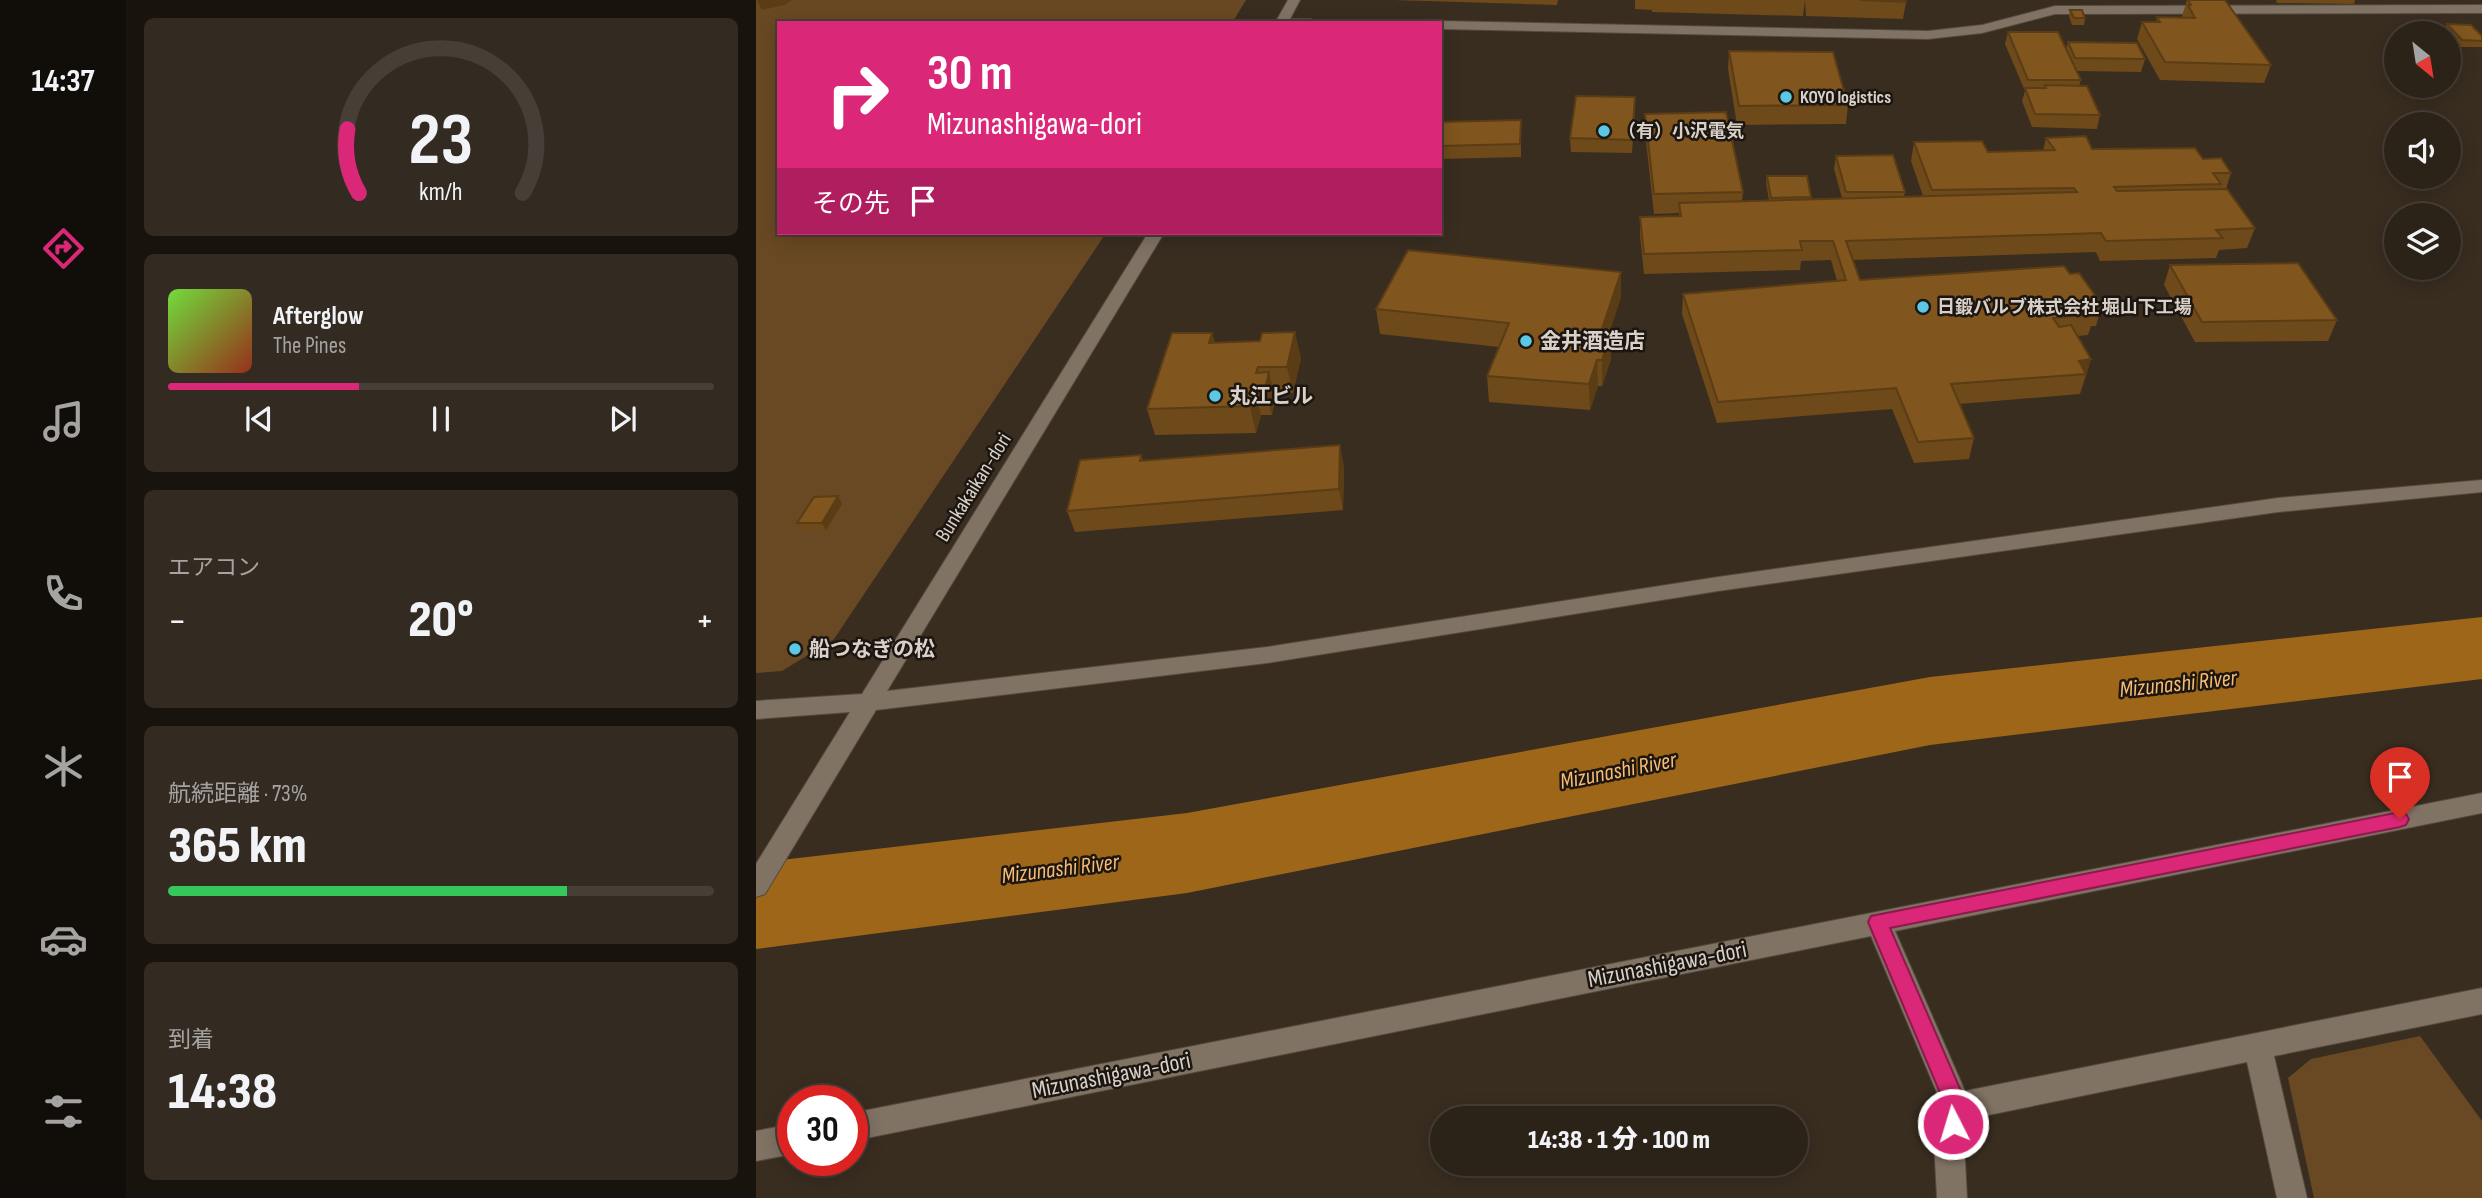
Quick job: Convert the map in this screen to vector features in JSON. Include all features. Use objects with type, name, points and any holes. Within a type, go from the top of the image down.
[{"type":"street","points":[[1282,21],[1294,0]]},
{"type":"street","points":[[1442,25],[1928,35],[1982,29],[2055,10],[2482,9]]},
{"type":"street","name":"Bunkakaikan-dori","points":[[756,886],[1155,235]]},
{"type":"street","points":[[756,710],[867,702],[1267,654],[1718,584],[2278,505],[2482,486]]},
{"type":"street","name":"Mizunashigawa-dori","points":[[868,1124],[2482,803]]},
{"type":"street","points":[[1878,922],[1957,1107],[1949,1141],[1952,1198]]},
{"type":"street","points":[[1957,1107],[2258,1049],[2482,1001]]},
{"type":"street","points":[[2258,1049],[2292,1198]]},
{"type":"street","points":[[756,1146],[777,1142]]},
{"type":"shaded area","points":[[756,0],[1246,0],[1233,21],[777,21],[777,235],[1105,235],[834,639],[782,671],[756,673]]},
{"type":"shaded area","points":[[2420,1036],[2482,1121],[2482,1198],[2314,1198],[2288,1078],[2311,1059]]},
{"type":"building","points":[[1860,0],[1905,0],[1906,2]]},
{"type":"building","points":[[2188,0],[2225,0],[2271,65],[2165,62],[2142,22],[2160,22],[2157,17],[2195,18]]},
{"type":"building","points":[[2070,10],[2082,10],[2085,18],[2074,18]]},
{"type":"building","points":[[2461,25],[2471,25],[2482,36],[2482,41],[2462,40]]},
{"type":"building","points":[[2008,32],[2058,32],[2081,80],[2028,80]]},
{"type":"building","points":[[2068,42],[2137,43],[2145,59],[2075,58]]},
{"type":"building","name":"KOYO logistics","points":[[1729,51],[1833,52],[1848,105],[1739,106]]},
{"type":"building","points":[[2045,85],[2087,86],[2100,115],[2035,114],[2025,88],[2046,88]]},
{"type":"building","name":"（有）小沢電気","points":[[1576,96],[1635,97],[1632,140],[1570,138]]},
{"type":"building","points":[[1726,112],[1743,192],[1654,194],[1645,114]]},
{"type":"building","points":[[1521,120],[1520,144],[1442,146],[1442,122]]},
{"type":"building","name":"日鍛バルブ株式会社 堀山下工場","points":[[2086,136],[2092,149],[2195,148],[2203,159],[2221,158],[2231,173],[2213,173],[2221,184],[2114,187],[2117,191],[2227,189],[2255,228],[2216,230],[2223,238],[2106,241],[2101,233],[1846,241],[1860,280],[2064,266],[2070,274],[2079,273],[2102,305],[2090,307],[2095,314],[2053,318],[2059,327],[2071,325],[2091,359],[2079,361],[2086,374],[1951,384],[1974,438],[1918,442],[1896,388],[1718,402],[1683,294],[1846,280],[1833,241],[1800,241],[1802,250],[1644,254],[1640,217],[1681,216],[1679,203],[2077,192],[2074,188],[1932,190],[1914,142],[1982,141],[1988,152],[2055,150],[2046,138]]},
{"type":"building","points":[[1893,155],[1905,192],[1846,192],[1836,156]]},
{"type":"building","points":[[1767,176],[1807,176],[1811,197],[1771,198]]},
{"type":"building","name":"金井酒造店","points":[[1408,250],[1621,272],[1601,332],[1611,333],[1602,360],[1597,360],[1589,384],[1487,376],[1509,323],[1376,309]]},
{"type":"building","points":[[2298,263],[2337,320],[2202,322],[2170,265]]},
{"type":"building","points":[[1295,332],[1287,367],[1258,367],[1256,373],[1269,372],[1265,389],[1254,389],[1250,406],[1147,409],[1172,333],[1212,333],[1209,343],[1260,341],[1262,333]]},
{"type":"building","points":[[1340,445],[1339,489],[1067,511],[1080,460],[1141,455],[1140,461]]},
{"type":"building","points":[[838,496],[822,523],[797,523],[814,497]]},
{"type":"waterway","name":"Mizunashi River","points":[[756,906],[1187,853],[1930,711],[2482,648]]},
{"type":"place","name":"KOYO logistics","points":[[1786,97]]},
{"type":"place","name":"（有）小沢電気","points":[[1604,131]]},
{"type":"place","name":"日鍛バルブ株式会社 堀山下工場","points":[[1923,307]]},
{"type":"place","name":"金井酒造店","points":[[1526,341]]},
{"type":"place","name":"丸江ビル","points":[[1215,396]]},
{"type":"place","name":"船つなぎの松","points":[[795,649]]},
{"type":"route","points":[[1953,1124],[1957,1107],[1878,922],[2400,819]]}]
